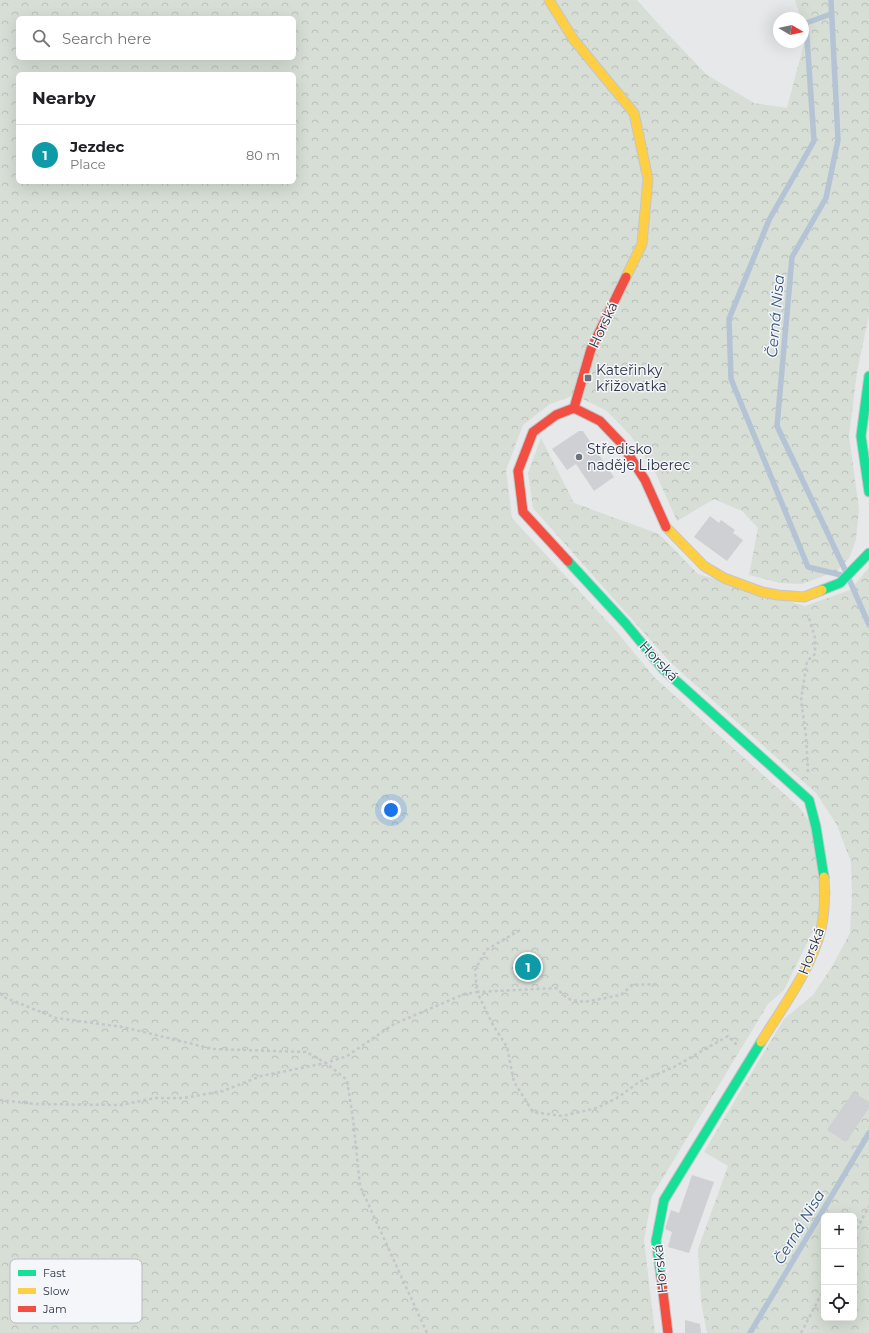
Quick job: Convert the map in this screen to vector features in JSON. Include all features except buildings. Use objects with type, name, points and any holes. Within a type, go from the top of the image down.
[{"type":"street","name":"Horská","points":[[549,0],[574,40],[634,113],[648,179],[642,244],[591,349],[574,408],[556,415],[533,432],[518,471],[523,512],[626,624],[663,669],[809,800],[816,827],[823,866],[825,893],[821,929],[810,960],[754,1055],[664,1200],[656,1241],[668,1333]]},
{"type":"street","points":[[869,376],[861,436],[869,492]]},
{"type":"street","points":[[574,408],[600,421],[621,443],[645,480],[667,528],[704,566],[724,578],[762,592],[804,597],[840,583],[869,553]]},
{"type":"path","points":[[804,597],[815,638],[815,654],[807,662],[801,700],[806,736],[808,776]]},
{"type":"path","points":[[520,930],[486,950],[475,970],[477,992],[493,1024],[507,1047],[514,1082],[533,1112],[562,1116],[597,1108],[617,1098],[639,1082],[674,1067],[728,1036],[739,1046],[754,1055]]},
{"type":"path","points":[[0,1100],[36,1104],[121,1105],[155,1098],[184,1098],[223,1091],[261,1076],[326,1063],[347,1056],[394,1024],[462,996],[477,992],[556,988],[568,999],[584,1002],[621,995],[632,985],[659,984]]},
{"type":"path","points":[[0,992],[6,998],[56,1018],[123,1027],[213,1048],[306,1052],[326,1063],[347,1080],[353,1119],[360,1186],[427,1333]]},
{"type":"path","points":[[857,1228],[869,1206]]},
{"type":"path","points":[[801,1333],[821,1295]]},
{"type":"green space","points":[[0,0],[637,0],[707,75],[754,103],[787,108],[803,48],[809,48],[809,12],[799,12],[795,0],[869,0],[869,315],[857,372],[849,436],[859,509],[856,540],[849,558],[837,571],[802,584],[780,583],[749,575],[758,528],[742,511],[714,499],[677,521],[656,474],[631,436],[607,411],[575,395],[550,404],[523,425],[506,470],[512,518],[617,632],[655,678],[800,808],[818,835],[831,894],[784,990],[768,1004],[652,1196],[644,1240],[655,1333],[0,1333]]},
{"type":"green space","points":[[541,438],[574,503],[659,534],[698,574],[805,606],[850,590],[869,566],[869,1333],[707,1333],[701,1302],[698,1249],[728,1166],[704,1152],[784,1019],[813,995],[833,965],[850,933],[852,894],[851,862],[837,825],[816,793],[670,662],[533,508],[528,473]]},
{"type":"waterway","name":"Černá Nisa","points":[[831,0],[838,140],[826,198],[792,257],[777,426],[846,572]]},
{"type":"waterway","points":[[831,14],[806,23],[814,141],[769,220],[729,319],[731,379],[808,567],[841,575]]},
{"type":"waterway","name":"Černá Nisa","points":[[849,579],[869,625]]},
{"type":"waterway","name":"Černá Nisa","points":[[750,1333],[869,1133]]},
{"type":"traffic: fast","points":[[869,376],[861,436],[869,492]]},
{"type":"traffic: fast","points":[[822,590],[840,583],[869,553]]},
{"type":"traffic: fast","points":[[568,561],[626,624],[663,669],[809,800],[816,827],[824,877]]},
{"type":"traffic: fast","points":[[661,1276],[656,1241],[664,1200],[761,1042]]},
{"type":"traffic: slow","points":[[549,0],[574,40],[634,113],[648,179],[642,244],[626,277]]},
{"type":"traffic: slow","points":[[666,527],[704,566],[724,578],[762,592],[778,595],[804,597],[822,590]]},
{"type":"traffic: slow","points":[[761,1042],[796,987],[817,944],[823,916],[825,896],[824,877]]},
{"type":"traffic: jam","points":[[574,408],[591,349],[626,277]]},
{"type":"traffic: jam","points":[[568,561],[523,512],[518,471],[533,432],[556,415],[574,408]]},
{"type":"traffic: jam","points":[[574,408],[600,421],[621,443],[645,480],[666,527]]},
{"type":"traffic: jam","points":[[661,1276],[668,1333]]},
{"type":"place","name":"Kateřinky křižovatka","points":[[588,378]]},
{"type":"place","name":"Středisko naděje Liberec","points":[[579,457]]},
{"type":"place","name":"Jezdec","points":[[528,967]]}]
